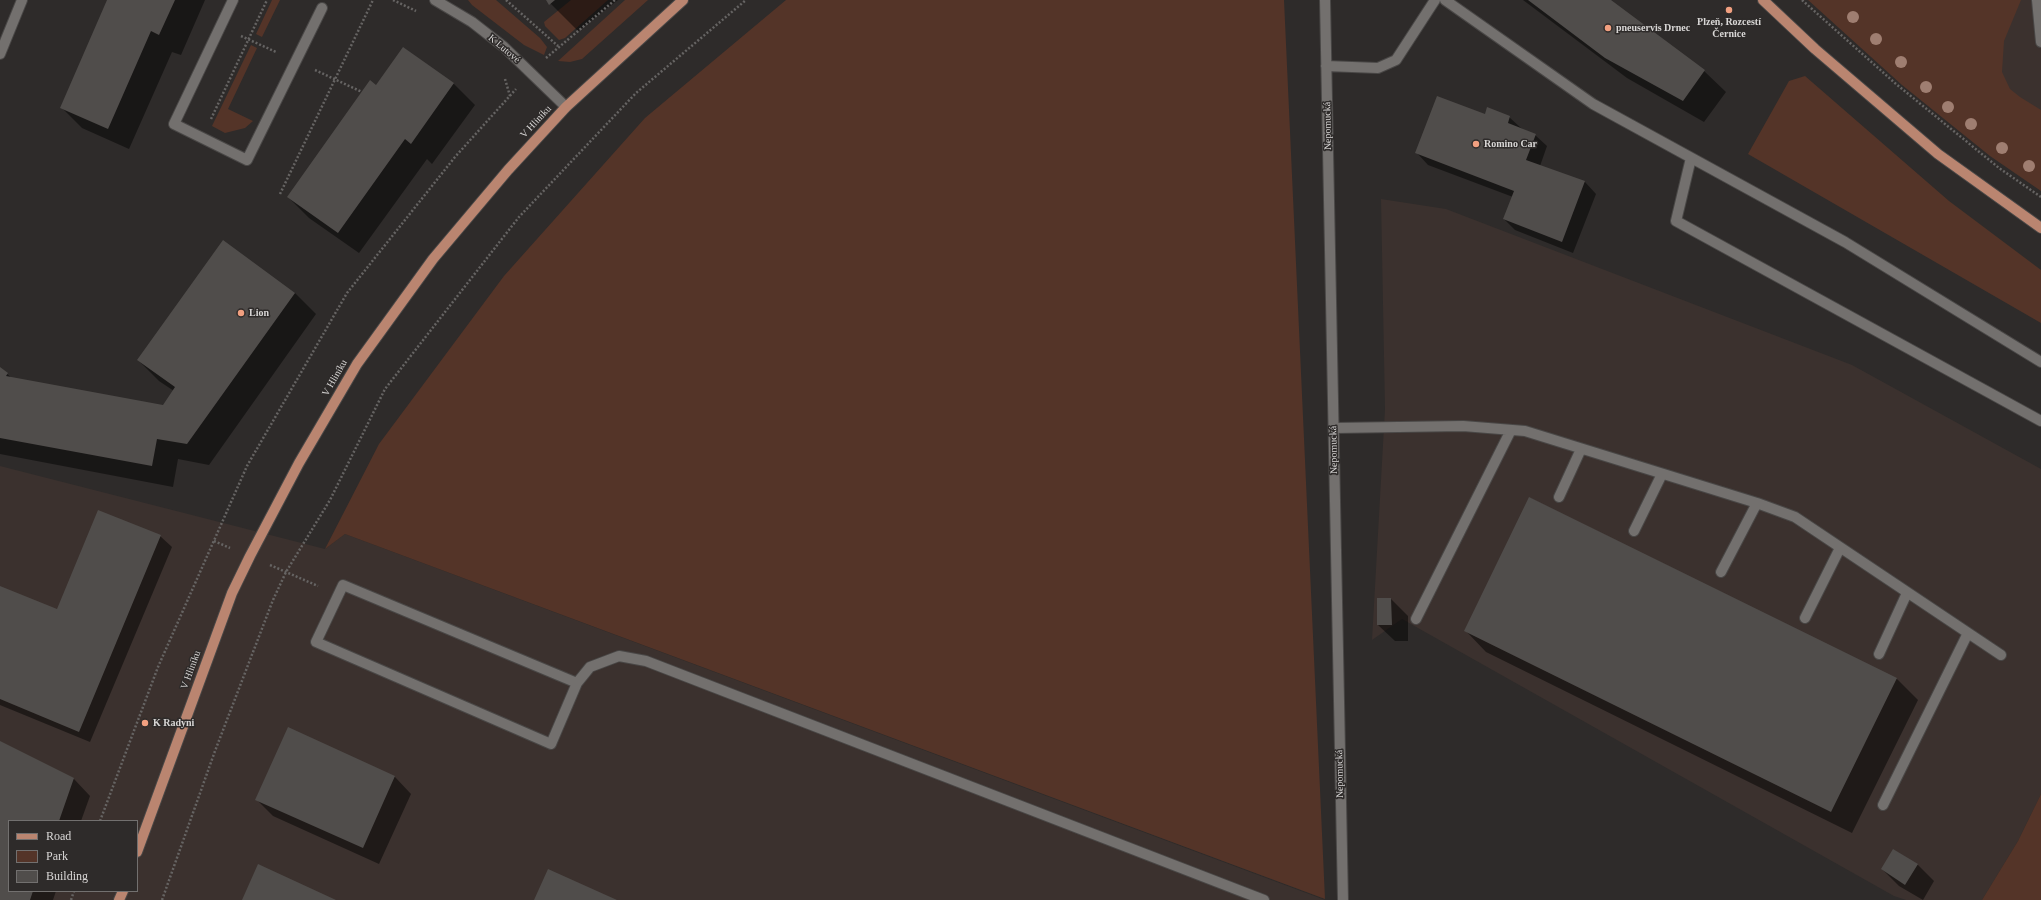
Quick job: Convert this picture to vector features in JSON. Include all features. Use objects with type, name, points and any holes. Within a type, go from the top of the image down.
[{"type":"main road","name":"V Hliníku","points":[[138,849],[232,593],[299,463],[357,364],[433,259],[508,170],[566,107],[683,0]]},
{"type":"main road","points":[[1763,0],[1815,49],[1938,154],[2041,228]]},
{"type":"street","points":[[0,54],[22,0]]},
{"type":"street","points":[[233,0],[174,124],[247,160],[322,8]]},
{"type":"street","name":"K Lutové","points":[[435,0],[472,22],[504,47],[566,107]]},
{"type":"street","name":"Nepomucká","points":[[1325,0],[1343,900]]},
{"type":"street","points":[[1326,66],[1378,68],[1396,60],[1435,0]]},
{"type":"street","points":[[1445,0],[1593,104],[1845,242],[2041,362]]},
{"type":"street","points":[[2037,0],[2041,42]]},
{"type":"street","points":[[1691,158],[1676,221],[2041,421]]},
{"type":"street","points":[[1334,428],[1463,426],[1525,432],[1757,503],[1795,518],[2001,655]]},
{"type":"street","points":[[1416,619],[1511,430]]},
{"type":"street","points":[[1559,497],[1581,449]]},
{"type":"street","points":[[1634,532],[1662,474]]},
{"type":"street","points":[[1721,572],[1757,503]]},
{"type":"street","points":[[1805,618],[1840,548]]},
{"type":"street","points":[[577,682],[342,585],[316,642],[551,744],[577,682],[590,667],[620,656],[646,661],[1264,900]]},
{"type":"street","points":[[1879,654],[1907,593]]},
{"type":"street","points":[[1883,805],[1968,633]]},
{"type":"path","points":[[202,138],[267,0]]},
{"type":"path","points":[[280,194],[373,0]]},
{"type":"path","points":[[506,0],[558,46]]},
{"type":"path","points":[[162,900],[218,744],[273,600],[286,572],[330,500],[385,389],[519,217],[636,93],[746,0]]},
{"type":"path","points":[[1802,0],[1896,84],[1999,168],[2041,197]]},
{"type":"path","points":[[214,541],[338,595]]},
{"type":"shaded area","points":[[1879,0],[2041,0],[2041,133]]},
{"type":"shaded area","points":[[1381,199],[1446,209],[1852,365],[2041,469],[2041,794],[2018,841],[1982,900],[1906,900],[1894,896],[1402,619],[1372,640],[1385,409]]},
{"type":"shaded area","points":[[0,466],[325,549],[345,534],[1325,900],[0,900]]},
{"type":"green space","points":[[272,0],[280,0],[262,37],[256,34]]},
{"type":"green space","points":[[468,0],[496,0],[540,38],[547,47],[544,55],[524,45],[472,5]]},
{"type":"green space","points":[[571,0],[608,0],[565,38],[559,40],[545,26],[544,22]]},
{"type":"green space","points":[[625,0],[648,0],[582,59],[570,62],[558,61]]},
{"type":"green space","points":[[786,0],[1284,0],[1325,899],[345,534],[325,549],[379,444],[504,276],[645,118]]},
{"type":"green space","points":[[1808,0],[2021,0],[2004,41],[2002,72],[2010,89],[2041,110],[2041,191],[1990,156],[1902,85]]},
{"type":"green space","points":[[251,45],[257,48],[228,109],[253,121],[245,128],[225,133],[212,126]]},
{"type":"green space","points":[[1805,76],[1949,201],[2041,270],[2041,323],[1748,154],[1789,81]]},
{"type":"green space","points":[[2041,794],[2041,900],[1982,900],[2018,841]]},
{"type":"building","points":[[107,0],[175,0],[159,35],[151,31],[108,129],[60,108]]},
{"type":"building","points":[[546,0],[555,0],[549,5]]},
{"type":"building","name":"pneuservis Drnec","points":[[1528,0],[1611,0],[1705,70],[1683,101],[1605,58]]},
{"type":"building","points":[[403,47],[454,83],[411,144],[405,139],[338,233],[287,197],[370,80],[376,85]]},
{"type":"building","name":"Romino Car","points":[[1437,96],[1485,114],[1487,107],[1510,116],[1508,123],[1536,134],[1526,160],[1585,181],[1562,242],[1503,219],[1514,191],[1415,153]]},
{"type":"building","points":[[223,240],[295,293],[187,444],[157,439],[152,466],[0,438],[0,367],[8,373],[6,376],[163,405],[175,387],[137,360]]},
{"type":"building","points":[[1529,497],[1897,678],[1831,812],[1464,631]]},
{"type":"building","points":[[98,510],[161,535],[79,732],[0,699],[0,586],[57,609]]},
{"type":"building","points":[[1377,598],[1391,598],[1392,625],[1377,625]]},
{"type":"building","points":[[288,727],[395,776],[363,848],[255,800]]},
{"type":"building","points":[[0,741],[74,778],[59,820],[8,820],[8,892],[33,892],[30,900],[0,900]]},
{"type":"building","points":[[1893,849],[1918,864],[1905,885],[1881,869]]},
{"type":"building","points":[[258,864],[336,900],[242,900]]},
{"type":"building","points":[[548,869],[617,900],[534,900]]},
{"type":"place","name":"Plzeň, Rozcestí Černice","points":[[1729,10]]},
{"type":"place","name":"pneuservis Drnec","points":[[1608,28]]},
{"type":"place","name":"Romino Car","points":[[1476,144]]},
{"type":"place","name":"Lion","points":[[241,313]]},
{"type":"place","name":"K Radyni","points":[[145,723]]}]
